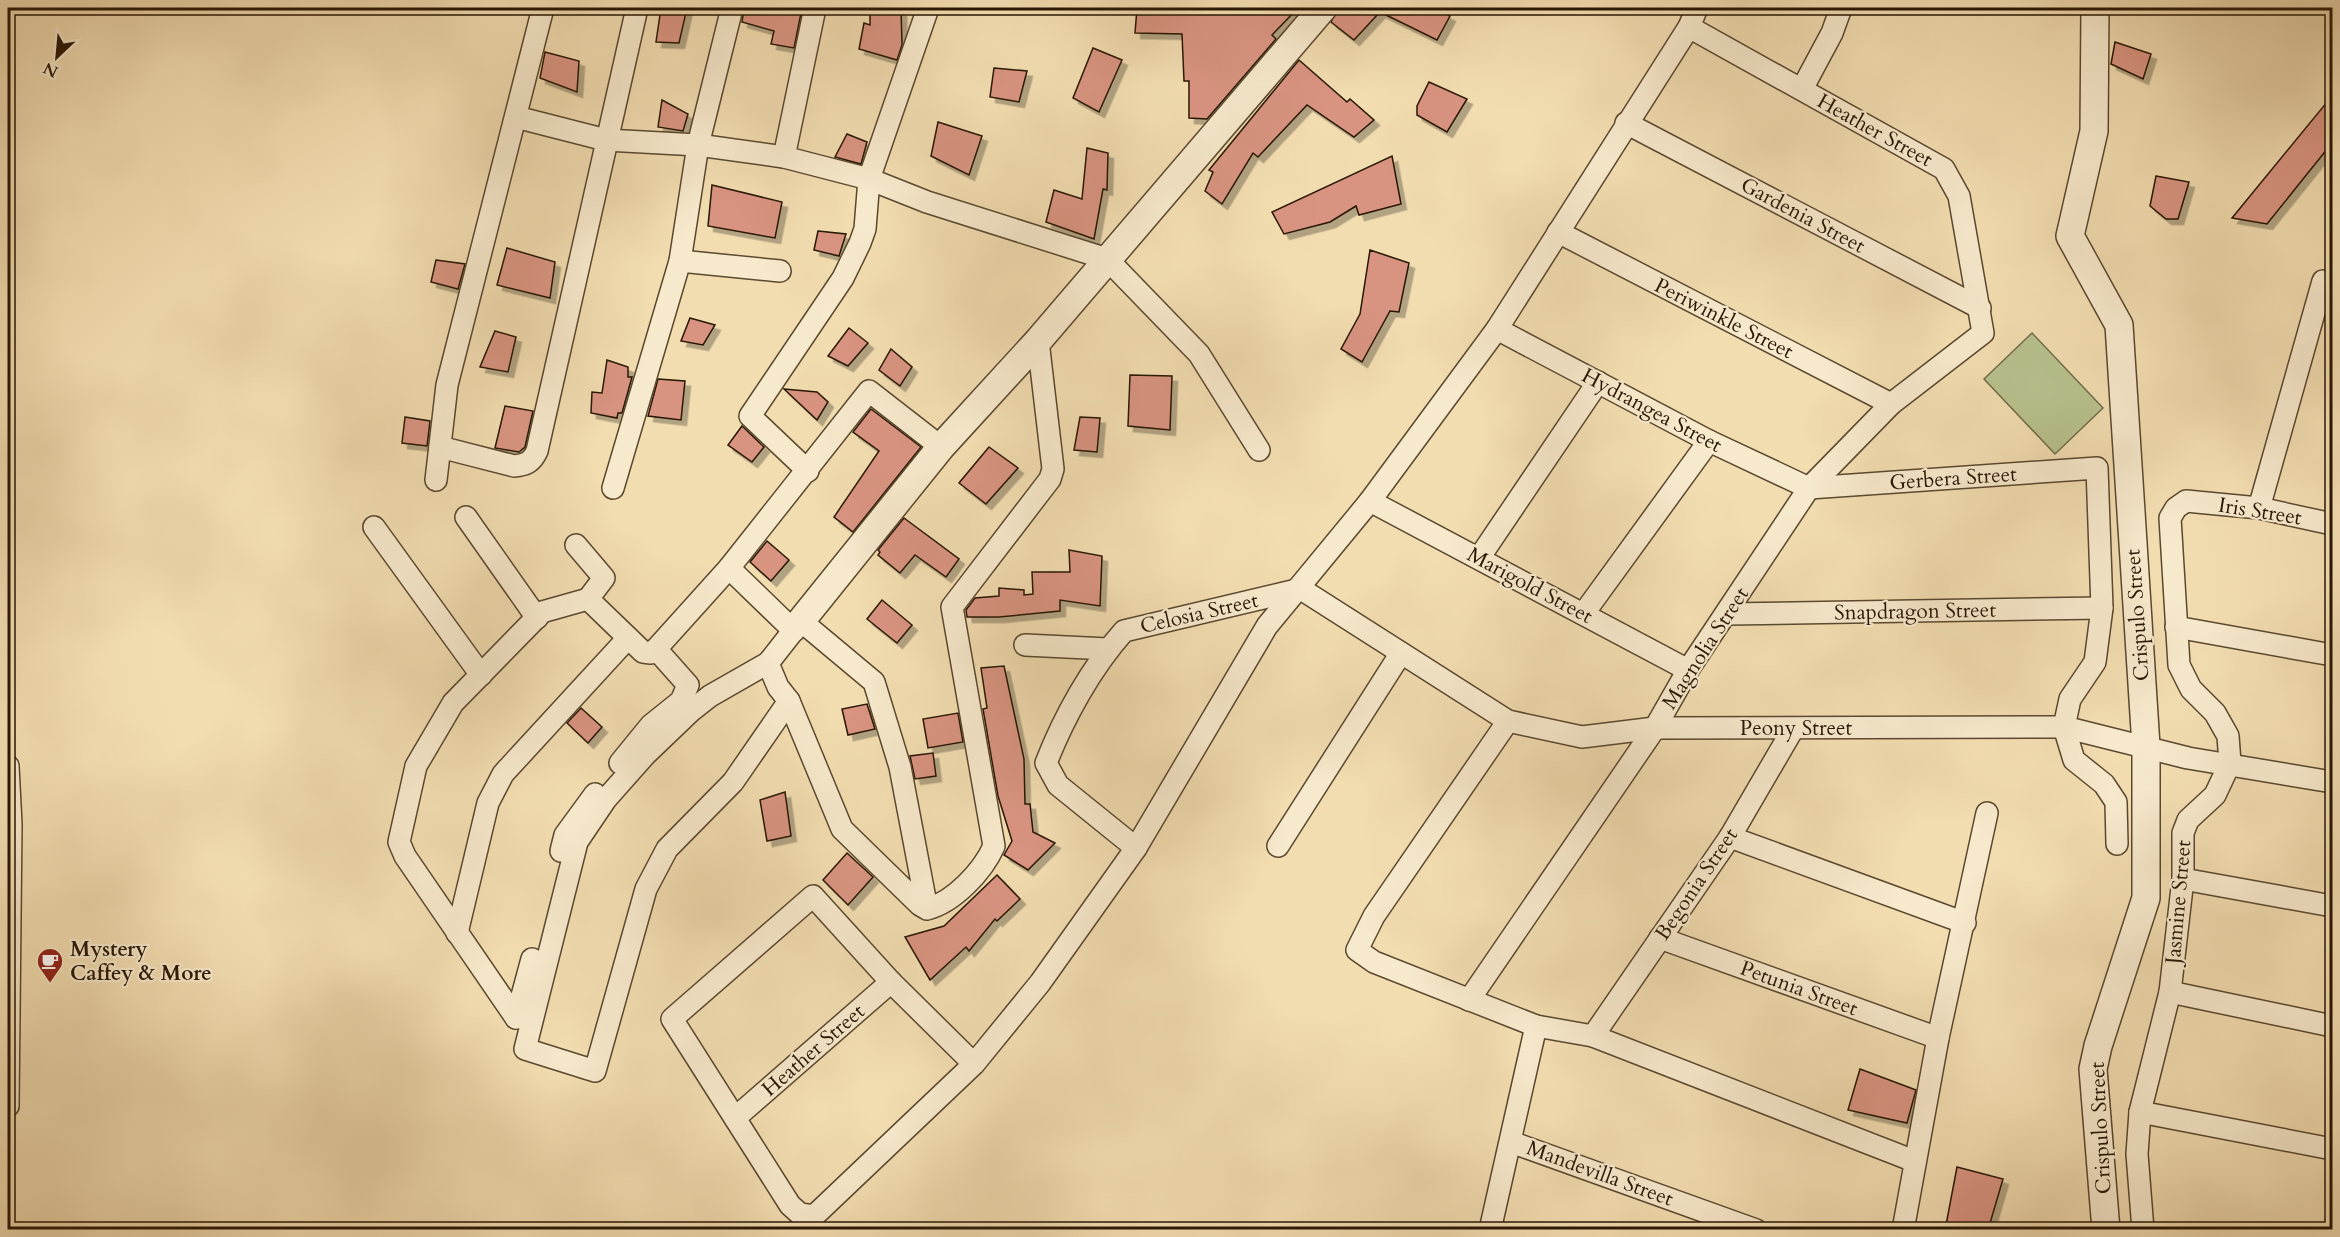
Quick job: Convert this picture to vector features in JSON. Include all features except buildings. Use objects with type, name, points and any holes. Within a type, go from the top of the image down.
[{"type":"street","points":[[436,480],[447,386],[543,8]]},
{"type":"street","points":[[440,447],[514,466],[525,465],[533,460],[537,451],[637,8]]},
{"type":"street","points":[[613,488],[680,261],[698,145],[732,8]]},
{"type":"street","points":[[784,157],[815,8]]},
{"type":"street","points":[[808,471],[750,416],[843,278],[865,229],[869,179],[928,8]]},
{"type":"street","points":[[789,701],[733,782],[667,849],[646,889],[595,1071],[525,1049],[577,842],[606,799],[645,755],[691,711],[710,696],[768,663],[941,447],[1038,341],[1323,8]]},
{"type":"street","points":[[1802,89],[1832,33],[1840,8]]},
{"type":"street","name":"Crispulo Street","points":[[2095,8],[2094,131],[2070,236],[2120,325],[2146,746],[2146,898],[2098,1046],[2093,1069],[2106,1230]]},
{"type":"street","points":[[974,1064],[891,982],[813,896],[672,1019],[790,1205],[800,1214],[814,1216],[974,1064],[1040,983],[1136,848],[1267,627],[1301,589],[1370,501],[1497,329],[1693,17]]},
{"type":"street","name":"Heather Street","points":[[1693,17],[1802,89],[1944,169],[1959,196],[1983,333]]},
{"type":"street","points":[[516,117],[606,140],[698,145],[784,157],[869,179],[927,202],[1107,260],[1199,354],[1259,450]]},
{"type":"street","name":"Gardenia Street","points":[[1626,123],[1980,308]]},
{"type":"street","name":"Periwinkle Street","points":[[1558,232],[1891,404]]},
{"type":"street","points":[[680,261],[780,271]]},
{"type":"street","points":[[2259,508],[2323,281]]},
{"type":"street","name":"Hydrangea Street","points":[[1497,329],[1709,441],[1809,488]]},
{"type":"street","name":"Magnolia Street","points":[[1469,1000],[1655,728],[1688,670],[1809,488],[1891,404],[1983,333]]},
{"type":"street","points":[[927,909],[944,905],[988,860],[994,846],[952,607],[1050,479],[1053,469],[1038,341]]},
{"type":"street","points":[[1479,558],[1598,382]]},
{"type":"street","points":[[588,598],[643,652],[651,653],[729,568],[869,391],[941,447]]},
{"type":"street","points":[[1584,613],[1709,441]]},
{"type":"street","name":"Gerbera Street","points":[[1809,488],[2097,468],[2102,608]]},
{"type":"street","name":"Marigold Street","points":[[1370,501],[1688,670]]},
{"type":"street","name":"Iris Street","points":[[2176,627],[2170,518],[2176,508],[2186,501],[2259,508],[2332,524]]},
{"type":"street","points":[[466,517],[537,618]]},
{"type":"street","points":[[374,527],[481,675]]},
{"type":"street","points":[[576,545],[604,578],[588,598],[542,612],[453,703],[416,766],[399,842],[405,856],[516,1018],[565,835],[575,818],[651,725],[681,702],[688,685],[656,649]]},
{"type":"street","points":[[729,568],[797,626],[874,682],[900,766],[927,909]]},
{"type":"street","name":"Peony Street","points":[[1301,589],[1508,721],[1582,737],[1655,728],[2064,727],[2188,758],[2230,763],[2332,782]]},
{"type":"street","name":"Celosia Street","points":[[1136,848],[1058,785],[1046,764],[1058,733],[1108,649],[1124,631],[1301,589]]},
{"type":"street","points":[[2102,608],[2095,662],[2070,699],[2064,727],[2074,760],[2104,784],[2116,802],[2117,844]]},
{"type":"street","name":"Snapdragon Street","points":[[1727,614],[2102,608]]},
{"type":"street","points":[[2230,763],[2228,736],[2215,713],[2191,689],[2179,665],[2176,627],[2332,655]]},
{"type":"street","points":[[457,933],[488,803],[503,774],[628,638]]},
{"type":"street","points":[[1025,645],[1108,649]]},
{"type":"street","points":[[1278,846],[1401,653]]},
{"type":"street","points":[[768,663],[778,687],[789,701],[842,829],[927,909]]},
{"type":"street","points":[[1508,721],[1374,916],[1357,950],[1374,962],[1536,1026],[1593,1036],[1914,1161]]},
{"type":"street","name":"Begonia Street","points":[[1593,1036],[1730,837],[1793,729]]},
{"type":"street","name":"Jasmine Street","points":[[2144,1230],[2137,1154],[2140,1112],[2170,992],[2183,879],[2183,833],[2188,820],[2215,795],[2230,763]]},
{"type":"street","points":[[8,766],[10,836],[8,1106]]},
{"type":"street","points":[[1903,1230],[1938,1038],[1965,923],[1987,813]]},
{"type":"street","points":[[1730,837],[1965,923]]},
{"type":"street","points":[[2183,879],[2332,906]]},
{"type":"street","name":"Petunia Street","points":[[1660,938],[1938,1038]]},
{"type":"street","name":"Heather Street","points":[[735,1118],[891,982]]},
{"type":"street","points":[[2170,992],[2332,1026]]},
{"type":"street","points":[[1490,1230],[1536,1026]]},
{"type":"street","points":[[2140,1112],[2332,1149]]},
{"type":"street","name":"Mandevilla Street","points":[[1511,1142],[1756,1230]]},
{"type":"green space","points":[[2032,333],[2103,408],[2055,454],[1984,379]]},
{"type":"place","name":"Mystery Caffey & More","points":[[50,984]]}]
